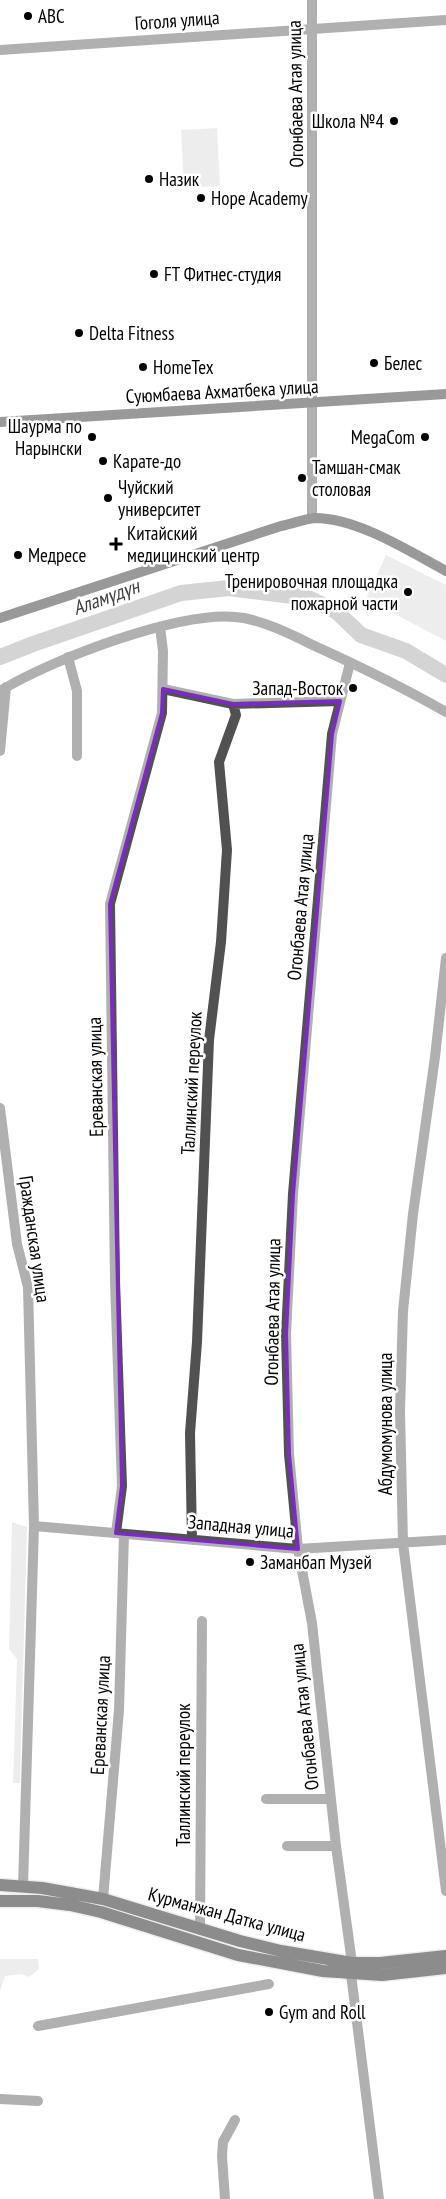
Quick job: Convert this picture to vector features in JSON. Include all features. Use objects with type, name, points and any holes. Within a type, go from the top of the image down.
[{"type":"main road","name":"Курманжан Датка улица","points":[[0,1885],[64,1891],[103,1898],[200,1930],[382,1975],[446,1968]]},
{"type":"main road","name":"Курманжан Датка улица","points":[[0,1901],[38,1901],[70,1905],[101,1912],[238,1954],[287,1965],[352,1968],[446,1956]]},
{"type":"street","name":"Огонбаева Атая улица","points":[[312,0],[314,403],[312,518]]},
{"type":"street","name":"Гоголя улица","points":[[0,50],[446,20]]},
{"type":"street","name":"Суюмбаева Ахматбека улица","points":[[0,422],[446,394]]},
{"type":"street","points":[[0,618],[281,526],[312,518],[330,519],[356,527],[446,571]]},
{"type":"street","points":[[0,751],[3,689],[68,657],[160,627],[204,617],[242,617],[280,630],[350,662],[446,712]]},
{"type":"street","name":"Ереванская улица","points":[[103,1898],[120,1710],[120,1534],[122,1486],[115,1281],[110,904],[162,713],[163,651],[160,627]]},
{"type":"street","points":[[68,657],[77,691],[78,756]]},
{"type":"street","name":"Огонбаева Атая улица","points":[[350,662],[332,734],[293,1203],[287,1343],[289,1454],[298,1549],[312,1623],[330,1799],[379,2199]]},
{"type":"street","points":[[163,689],[233,704],[340,701]]},
{"type":"street","name":"Таллинский переулок","points":[[192,1540],[190,1433],[196,1342],[208,1040],[221,942],[227,850],[219,762],[236,715],[233,704]]},
{"type":"street","name":"Абдумомунова улица","points":[[446,958],[435,1057],[413,1214],[403,1311],[400,1412],[403,1543],[446,1891]]},
{"type":"street","name":"Гражданская улица","points":[[0,1108],[17,1244],[28,1287],[34,1526],[23,1886]]},
{"type":"street","name":"Западная улица","points":[[34,1526],[298,1549],[446,1540]]},
{"type":"street","name":"Таллинский переулок","points":[[200,1930],[202,1621]]},
{"type":"street","points":[[266,1799],[330,1799]]},
{"type":"street","points":[[287,1846],[336,1846]]},
{"type":"street","points":[[38,2026],[269,1984]]},
{"type":"street","points":[[0,2100],[38,2100]]},
{"type":"street","points":[[224,2199],[223,2142],[235,2120]]},
{"type":"highlighted area","points":[[163,689],[233,704],[340,701],[332,734],[293,1194],[286,1334],[289,1454],[298,1549],[116,1533],[122,1486],[110,904],[162,713]]},
{"type":"shaded area","points":[[217,128],[220,186],[184,188],[181,130]]},
{"type":"shaded area","name":"Тренировочная площадка пожарной части","points":[[386,555],[446,585],[446,641],[366,599]]},
{"type":"shaded area","points":[[12,1522],[27,1527],[20,1783],[13,1783],[17,1659],[9,1649]]},
{"type":"shaded area","points":[[0,1959],[38,1959],[39,1969],[29,1977],[22,1974],[5,1976],[0,1991]]},
{"type":"waterway","name":"Аламүдүн","points":[[0,657],[181,593],[229,588],[308,598],[336,611],[361,635],[406,651],[446,675]]},
{"type":"place","name":"АВС","points":[[28,16]]},
{"type":"place","name":"Школа №4","points":[[394,121]]},
{"type":"place","name":"Назик","points":[[149,179]]},
{"type":"place","name":"Hope Academy","points":[[201,198]]},
{"type":"place","name":"FT Фитнес-студия","points":[[154,274]]},
{"type":"place","name":"Delta Fitness","points":[[79,333]]},
{"type":"place","name":"Белес","points":[[374,363]]},
{"type":"place","name":"HomeTex","points":[[143,367]]},
{"type":"place","name":"Шаурма по Нарынски","points":[[92,437]]},
{"type":"place","name":"MegaCom","points":[[425,437]]},
{"type":"place","name":"Карате-до","points":[[103,461]]},
{"type":"place","name":"Тамшан-смак столовая","points":[[302,478]]},
{"type":"place","name":"Чуйский университет","points":[[108,498]]},
{"type":"place","name":"Китайский медицинский центр","points":[[116,544]]},
{"type":"place","name":"Медресе","points":[[18,555]]},
{"type":"place","name":"Тренировочная площадка пожарной части","points":[[408,592]]},
{"type":"place","name":"Запад-Восток","points":[[353,688]]},
{"type":"place","name":"Заманбап Музей","points":[[250,1562]]},
{"type":"place","name":"Gym and Roll","points":[[269,2012]]}]
